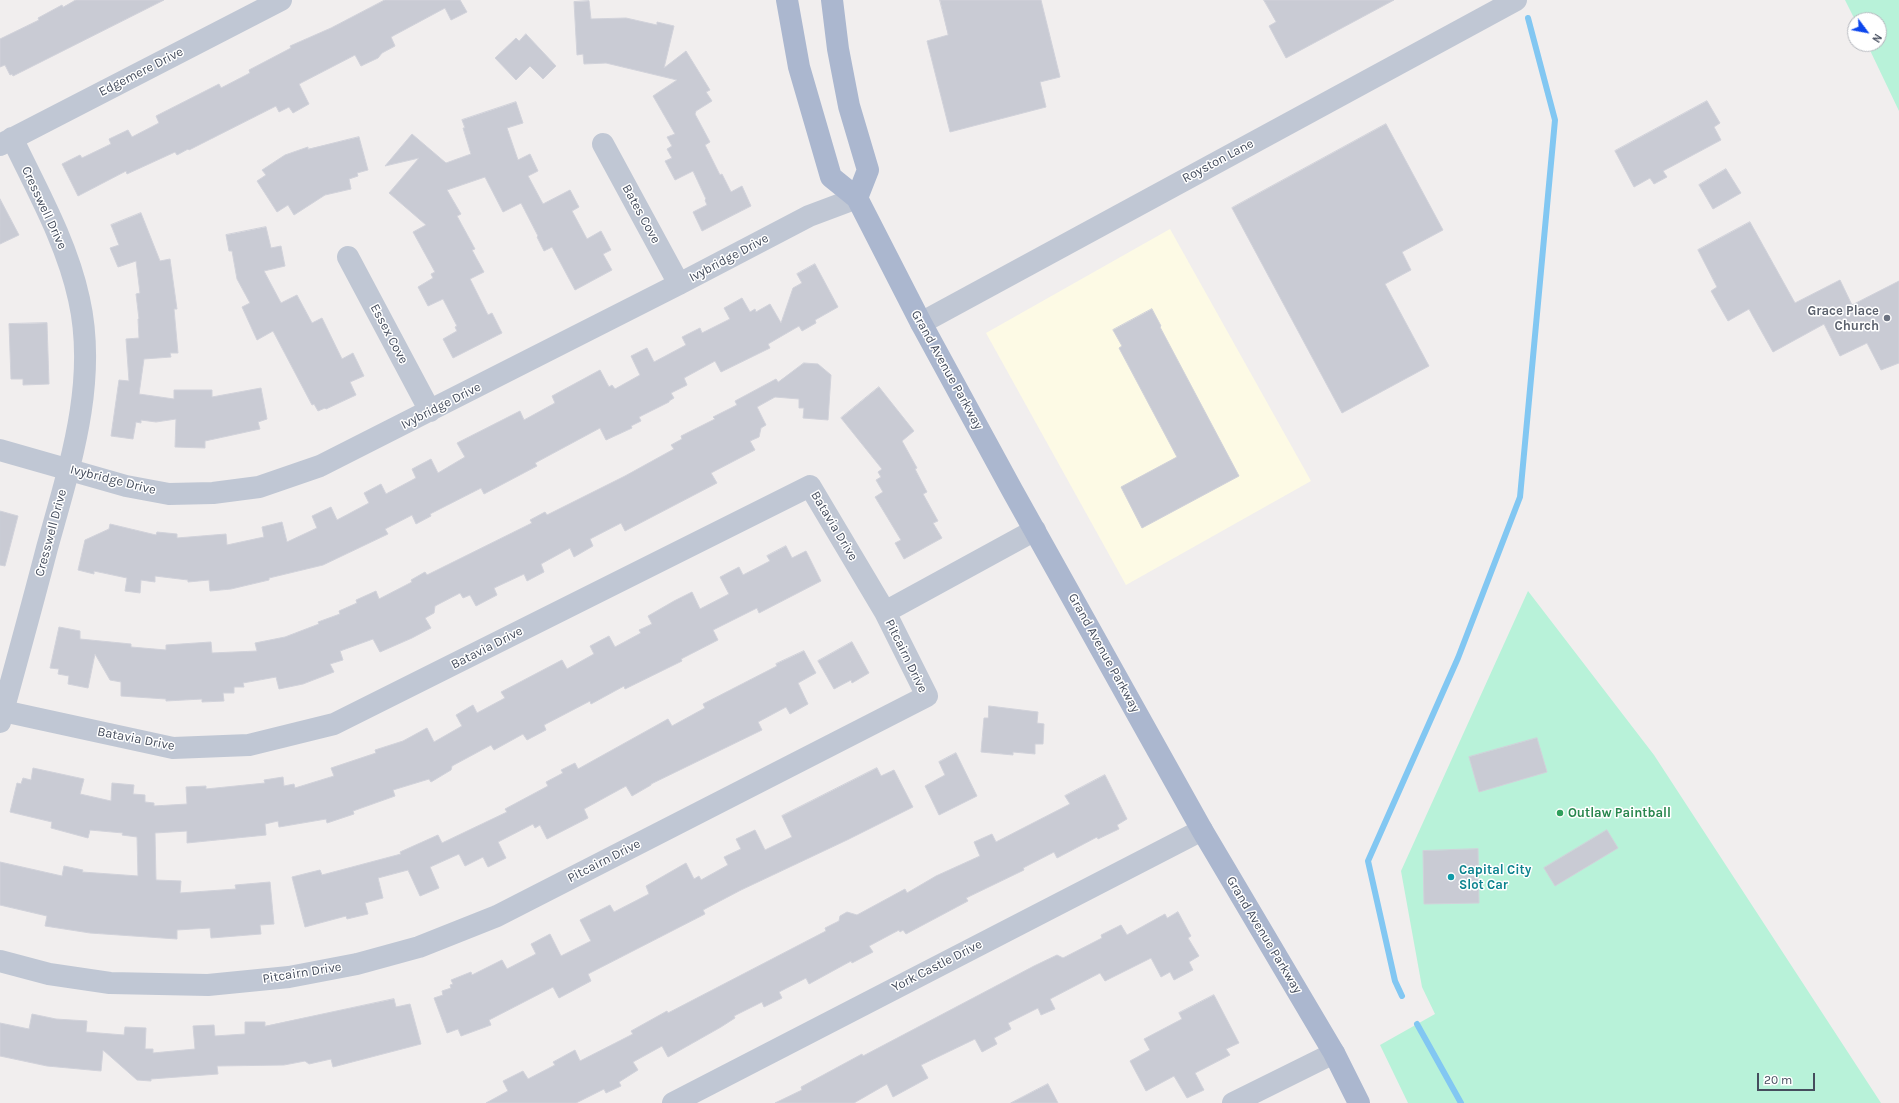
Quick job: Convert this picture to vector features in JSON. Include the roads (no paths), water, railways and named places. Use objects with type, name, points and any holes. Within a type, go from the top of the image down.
[{"type":"main road","name":"Grand Avenue Parkway","points":[[787,0],[799,67],[831,177],[857,198],[921,323],[1035,530],[1202,830],[1334,1053],[1359,1103]]},
{"type":"main road","points":[[832,0],[838,49],[849,106],[868,170],[857,198]]},
{"type":"street","name":"Edgemere Drive","points":[[6,142],[281,0]]},
{"type":"street","name":"Royston Lane","points":[[921,323],[1516,0]]},
{"type":"street","name":"Cresswell Drive","points":[[2,717],[68,469],[84,401],[85,350],[80,300],[65,251],[6,142]]},
{"type":"street","name":"Bates Cove","points":[[603,144],[679,284]]},
{"type":"street","name":"Ivybridge Drive","points":[[0,450],[126,486],[169,494],[213,493],[259,487],[320,466],[679,284],[809,216],[857,198]]},
{"type":"street","name":"Essex Cove","points":[[348,257],[430,411]]},
{"type":"street","name":"Batavia Drive","points":[[2,717],[173,748],[249,745],[334,724],[810,486],[884,612]]},
{"type":"street","name":"Pitcairn Drive","points":[[0,961],[49,974],[110,983],[208,985],[290,977],[357,964],[426,944],[498,916],[927,696],[884,612],[1035,530]]},
{"type":"street","name":"York Castle Drive","points":[[673,1103],[1202,830]]},
{"type":"street","points":[[1233,1103],[1334,1053]]},
{"type":"waterway","points":[[1402,996],[1395,981],[1368,861],[1458,658],[1520,497],[1555,120],[1528,18]]},
{"type":"waterway","points":[[1417,1024],[1461,1103]]},
{"type":"place","name":"Grace Place Church","points":[[1887,318]]},
{"type":"place","name":"Outlaw Paintball","points":[[1560,813]]},
{"type":"place","name":"Capital City Slot Car","points":[[1451,877]]}]
